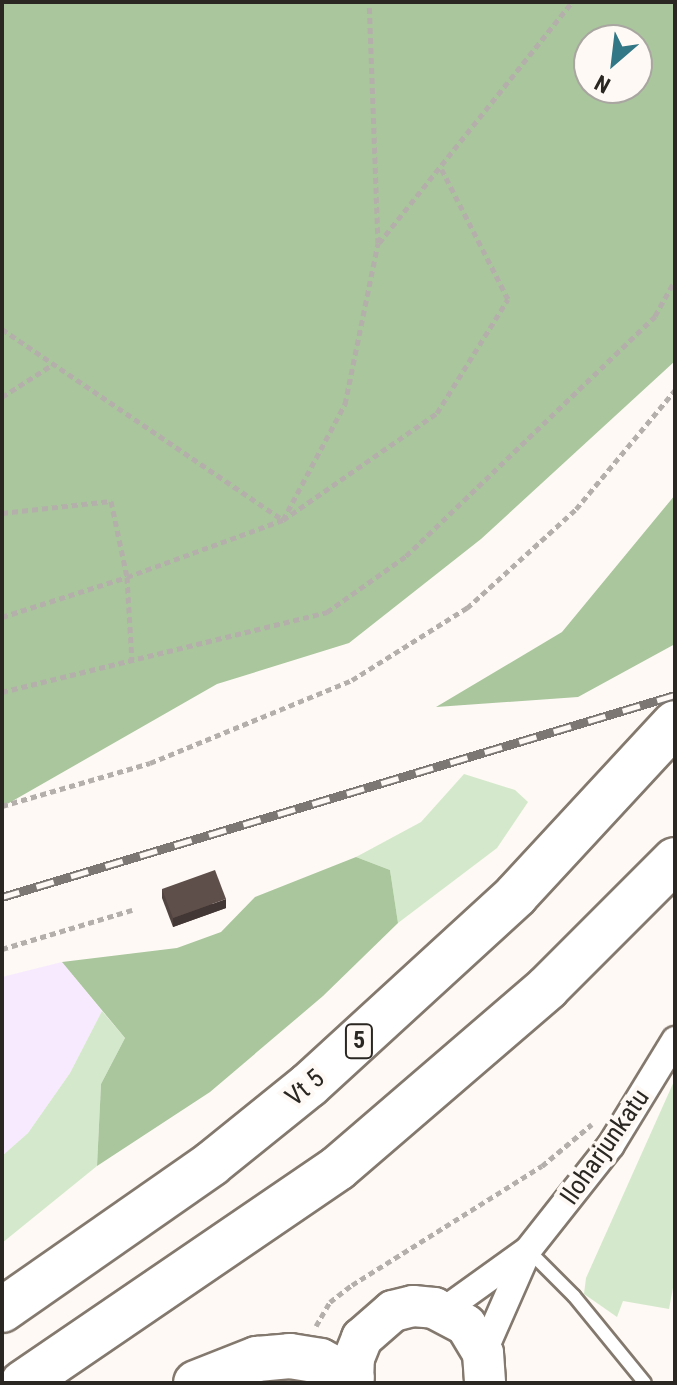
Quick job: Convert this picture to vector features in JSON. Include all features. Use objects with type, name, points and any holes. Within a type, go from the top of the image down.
[{"type":"highway","name":"Vt 5","points":[[2,1310],[211,1164],[309,1085],[516,895],[671,727]]},
{"type":"highway","points":[[23,1383],[338,1168],[536,999],[675,860]]},
{"type":"highway","points":[[196,1383],[257,1359],[290,1356],[320,1361],[353,1381]]},
{"type":"main road","points":[[353,1381],[362,1338],[375,1322],[413,1306],[443,1311],[466,1325],[484,1368]]},
{"type":"street","name":"Iloharjunkatu","points":[[443,1311],[528,1250],[611,1145],[675,1040]]},
{"type":"street","name":"Iloharjunkatu","points":[[484,1368],[528,1250]]},
{"type":"lane","points":[[528,1250],[574,1296],[645,1383]]},
{"type":"path","points":[[283,520],[345,404],[378,243],[369,2]]},
{"type":"path","points":[[378,243],[572,2]]},
{"type":"path","points":[[2,617],[127,577],[283,520],[437,413],[508,299],[440,166]]},
{"type":"path","points":[[2,692],[327,612],[406,556],[655,316],[675,280]]},
{"type":"path","points":[[2,329],[283,520]]},
{"type":"path","points":[[2,397],[52,365]]},
{"type":"path","points":[[2,806],[150,763],[365,672],[467,608],[489,589],[576,509],[675,390]]},
{"type":"path","points":[[2,513],[111,501],[127,577],[132,660]]},
{"type":"path","points":[[2,949],[132,910]]},
{"type":"path","points":[[311,1340],[330,1302],[542,1166],[597,1117]]},
{"type":"shaded area","points":[[62,962],[102,1011],[70,1073],[28,1133],[2,1156],[2,977]]},
{"type":"green space","points":[[2,2],[675,2],[675,361],[481,539],[349,643],[217,684],[2,807]]},
{"type":"green space","points":[[675,495],[675,644],[578,697],[436,707],[562,632]]},
{"type":"green space","points":[[464,774],[515,790],[528,802],[497,848],[398,923],[390,870],[356,857],[421,822]]},
{"type":"green space","points":[[356,857],[390,870],[398,923],[323,996],[210,1092],[97,1166],[101,1084],[125,1038],[62,962],[177,948],[221,932],[255,897]]},
{"type":"green space","points":[[102,1011],[125,1038],[101,1084],[97,1166],[2,1243],[2,1156],[28,1133],[70,1073]]},
{"type":"green space","points":[[675,1079],[675,1277],[669,1309],[623,1301],[617,1317],[584,1294],[586,1278]]},
{"type":"building","points":[[215,870],[226,899],[173,918],[162,889]]},
{"type":"railway","points":[[2,897],[675,695]]}]
